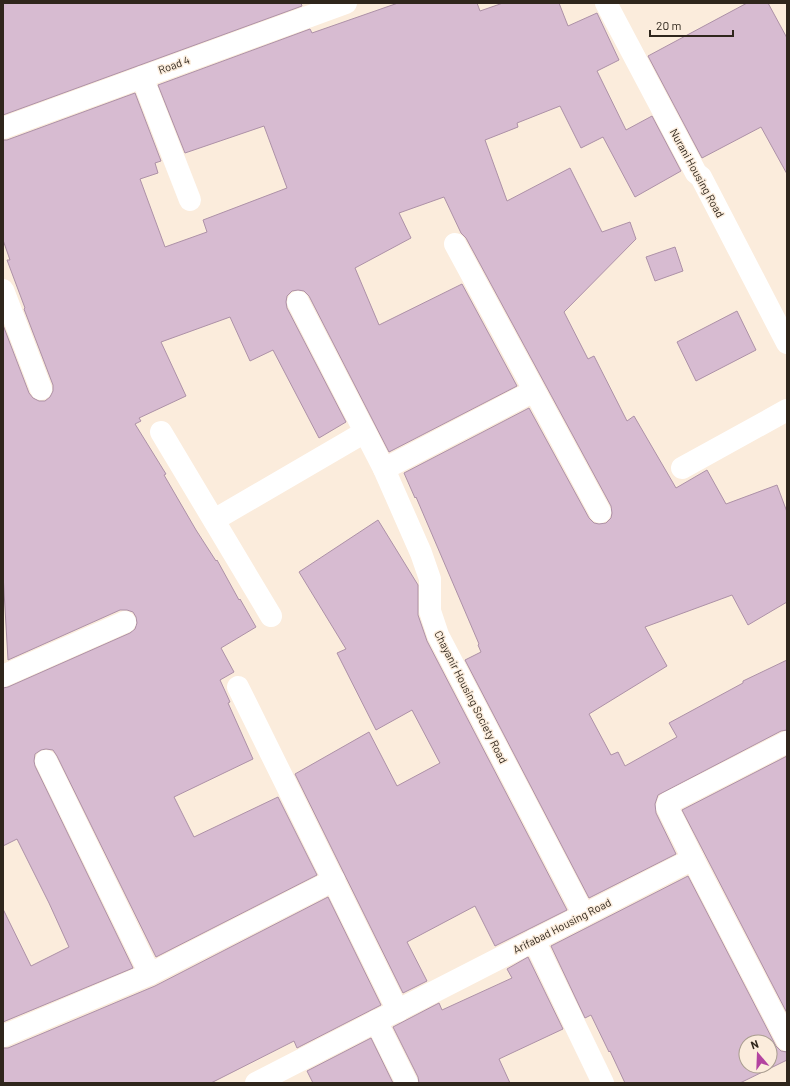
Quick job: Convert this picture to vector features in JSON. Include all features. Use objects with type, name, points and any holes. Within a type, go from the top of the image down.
[{"type":"street","name":"Road 4","points":[[3,128],[346,3]]},
{"type":"street","name":"Nurani Housing Road","points":[[606,3],[696,172],[701,177],[787,343]]},
{"type":"street","points":[[142,77],[190,200]]},
{"type":"street","points":[[455,244],[600,512]]},
{"type":"street","points":[[3,290],[40,389]]},
{"type":"street","name":"Chayanir Housing Society Road","points":[[298,302],[366,432],[421,553],[430,579],[430,611],[438,635],[584,915]]},
{"type":"street","points":[[384,469],[534,391]]},
{"type":"street","points":[[682,468],[787,410]]},
{"type":"street","points":[[162,432],[271,616]]},
{"type":"street","points":[[214,520],[366,432]]},
{"type":"street","points":[[3,676],[125,622]]},
{"type":"street","points":[[238,688],[398,1011]]},
{"type":"street","points":[[787,742],[668,803],[666,807],[787,1040]]},
{"type":"street","points":[[46,760],[150,974]]},
{"type":"street","name":"Arifabad Housing Road","points":[[256,1083],[693,859]]},
{"type":"street","points":[[3,1036],[150,974],[334,880]]},
{"type":"street","points":[[534,940],[603,1083]]},
{"type":"street","points":[[376,1022],[407,1083]]},
{"type":"building","points":[[3,3],[301,3],[302,6],[3,115]]},
{"type":"building","points":[[398,3],[477,3],[480,11],[503,3],[559,3],[568,26],[597,13],[619,60],[597,71],[626,130],[652,116],[681,171],[635,197],[603,137],[581,148],[560,106],[517,123],[518,127],[485,140],[507,201],[570,168],[602,232],[630,222],[636,239],[564,312],[588,359],[594,356],[627,421],[634,416],[676,488],[707,470],[726,504],[777,485],[787,512],[787,602],[748,625],[732,595],[645,627],[667,666],[589,714],[611,755],[618,752],[625,766],[677,737],[669,723],[743,683],[743,681],[787,660],[787,730],[781,731],[658,795],[655,804],[656,813],[676,854],[589,898],[465,660],[481,652],[478,645],[479,644],[416,497],[415,498],[404,473],[529,408],[589,518],[594,523],[606,523],[611,518],[611,506],[466,238],[461,233],[444,197],[399,213],[411,238],[355,268],[379,325],[462,284],[517,386],[389,452],[309,296],[304,291],[298,290],[292,291],[287,296],[287,308],[346,422],[319,438],[273,350],[250,361],[230,317],[161,342],[186,396],[139,418],[141,421],[135,424],[166,474],[164,475],[196,530],[216,561],[217,560],[256,627],[221,648],[234,672],[220,680],[230,702],[228,703],[253,759],[174,797],[194,837],[278,797],[317,875],[156,957],[57,756],[53,750],[41,750],[35,754],[35,766],[133,968],[3,1022],[3,909],[31,966],[69,947],[17,839],[3,846],[3,688],[130,633],[135,629],[137,623],[133,612],[120,610],[8,660],[3,574],[3,325],[29,393],[33,398],[39,401],[45,401],[50,397],[53,391],[53,385],[7,260],[10,260],[3,240],[3,140],[7,140],[135,93],[161,161],[155,163],[158,173],[140,179],[165,247],[207,232],[203,220],[287,188],[264,126],[185,153],[158,85],[310,29],[312,33]]},
{"type":"building","points":[[747,3],[768,3],[787,38],[787,174],[761,127],[702,158],[648,56]]},
{"type":"building","points":[[675,247],[683,271],[655,281],[646,257]]},
{"type":"building","points":[[737,311],[756,350],[696,381],[677,342]]},
{"type":"building","points":[[378,520],[418,585],[418,615],[427,641],[567,910],[495,946],[475,906],[407,942],[427,981],[403,993],[295,774],[369,732],[397,786],[440,763],[412,710],[376,730],[337,653],[346,649],[299,572]]},
{"type":"building","points":[[787,756],[787,1013],[682,810]]},
{"type":"building","points":[[688,876],[770,1034],[738,1034],[738,1074],[758,1074],[740,1083],[625,1083],[591,1015],[585,1018],[551,946]]},
{"type":"building","points":[[328,897],[381,1005],[297,1048],[294,1041],[211,1083],[3,1083],[3,1048],[8,1048],[155,986]]},
{"type":"building","points":[[528,957],[563,1029],[499,1059],[510,1083],[419,1083],[418,1077],[393,1027],[439,1003],[442,1010],[512,978],[507,969]]},
{"type":"building","points":[[371,1038],[393,1083],[313,1083],[307,1071]]},
{"type":"building","points":[[778,1048],[781,1051],[787,1052],[787,1060],[778,1064]]}]
